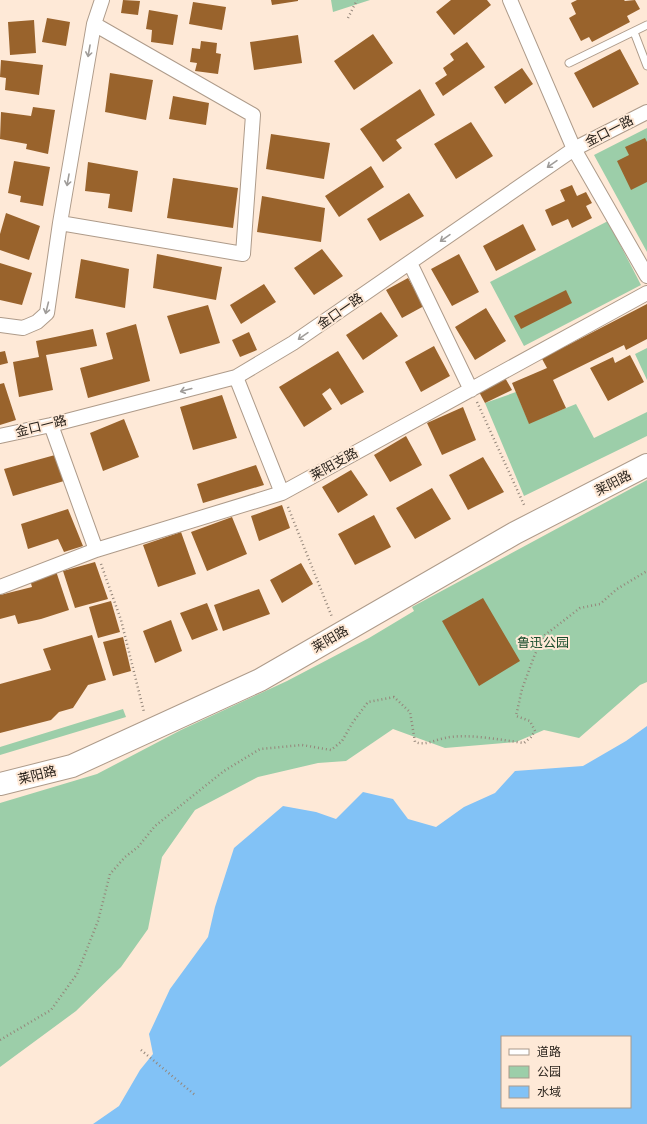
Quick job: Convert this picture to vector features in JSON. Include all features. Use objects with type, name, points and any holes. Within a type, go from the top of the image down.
[{"type":"main road","name":"莱阳路","points":[[0,784],[72,766],[260,680],[341,629],[515,533],[647,465]]},
{"type":"street","points":[[0,325],[23,328],[37,322],[47,313],[60,223],[94,24],[102,0]]},
{"type":"street","points":[[510,0],[574,149],[647,276]]},
{"type":"street","points":[[60,223],[243,254],[253,115],[94,24]]},
{"type":"street","name":"金口一路","points":[[0,436],[236,377],[293,343],[574,149],[647,112]]},
{"type":"street","points":[[410,263],[471,390]]},
{"type":"street","name":"莱阳支路","points":[[0,587],[96,550],[282,493],[647,293]]},
{"type":"street","points":[[236,377],[282,493]]},
{"type":"street","points":[[51,424],[96,550]]},
{"type":"lane","points":[[569,63],[647,25]]},
{"type":"lane","points":[[634,32],[647,66]]},
{"type":"lane","name":"莱阳路","points":[[341,629],[531,520],[647,460]]},
{"type":"lane","name":"莱阳路","points":[[0,778],[65,762],[228,688],[241,680]]},
{"type":"path","points":[[348,18],[357,0]]},
{"type":"path","points":[[471,390],[531,520]]},
{"type":"path","points":[[282,493],[341,629]]},
{"type":"path","points":[[96,550],[121,620],[148,725]]},
{"type":"path","points":[[0,1040],[51,1010],[78,974],[98,921],[110,874],[125,857],[138,848],[155,826],[224,771],[260,749],[302,745],[331,750],[342,741],[353,722],[368,702],[394,697],[410,712],[415,742],[421,744],[447,737],[475,737],[524,743],[535,731],[530,721],[516,716],[517,710],[522,689],[535,654],[546,635],[580,608],[600,604],[617,589],[647,571]]},
{"type":"path","points":[[141,1050],[195,1095]]},
{"type":"green space","points":[[331,0],[370,0],[333,12]]},
{"type":"green space","points":[[647,128],[647,252],[594,155]]},
{"type":"green space","points":[[608,221],[641,285],[524,346],[490,282]]},
{"type":"green space","points":[[647,348],[647,380],[635,354]]},
{"type":"green space","points":[[516,392],[529,423],[576,404],[594,438],[647,412],[647,436],[524,496],[485,403]]},
{"type":"green space","name":"鲁迅公园","points":[[647,480],[647,682],[640,685],[579,738],[544,730],[516,742],[445,748],[393,729],[346,761],[318,763],[258,777],[195,810],[162,857],[148,929],[121,967],[76,1011],[0,1067],[0,803],[97,774],[181,730],[287,681],[369,638],[414,611],[412,607]]},
{"type":"green space","points":[[123,709],[126,717],[0,755],[0,747]]},
{"type":"water","points":[[647,726],[647,1124],[93,1124],[119,1106],[140,1070],[153,1054],[149,1034],[170,989],[208,937],[215,907],[234,848],[283,806],[316,812],[336,819],[363,792],[393,799],[408,819],[436,827],[464,807],[495,793],[515,771],[583,766],[626,741]]},
{"type":"building","points":[[123,0],[140,1],[138,15],[121,13]]},
{"type":"building","points":[[271,0],[298,0],[298,1],[272,5]]},
{"type":"building","points":[[451,0],[487,0],[491,5],[454,35],[436,12]]},
{"type":"building","points":[[577,0],[635,0],[640,9],[627,16],[630,22],[592,42],[589,37],[581,41],[569,18],[576,14],[571,3]]},
{"type":"building","points":[[193,2],[226,7],[222,30],[189,24]]},
{"type":"building","points":[[149,10],[178,15],[173,45],[151,42],[152,30],[146,29]]},
{"type":"building","points":[[47,18],[70,22],[66,46],[42,42]]},
{"type":"building","points":[[34,20],[36,53],[10,55],[8,22]]},
{"type":"building","points":[[373,34],[393,63],[354,90],[334,61]]},
{"type":"building","points":[[298,35],[302,63],[254,70],[250,42]]},
{"type":"building","points":[[201,41],[217,43],[216,53],[221,54],[218,74],[195,71],[197,63],[190,62],[192,48],[200,49]]},
{"type":"building","points":[[467,42],[485,67],[443,96],[435,83],[447,75],[443,68],[454,60],[450,54]]},
{"type":"building","points":[[620,49],[639,84],[593,108],[574,73]]},
{"type":"building","points":[[1,60],[43,65],[39,95],[5,90],[6,78],[0,77]]},
{"type":"building","points":[[522,68],[533,84],[505,104],[494,87]]},
{"type":"building","points":[[110,73],[153,80],[146,120],[105,112]]},
{"type":"building","points":[[420,89],[435,115],[396,140],[402,148],[383,162],[360,129]]},
{"type":"building","points":[[173,96],[209,103],[206,125],[169,119]]},
{"type":"building","points":[[33,107],[55,110],[48,154],[26,149],[27,144],[0,139],[1,112],[31,116]]},
{"type":"building","points":[[471,122],[493,156],[456,179],[434,144]]},
{"type":"building","points":[[271,134],[330,143],[324,179],[266,169]]},
{"type":"building","points":[[645,138],[647,142],[647,182],[631,190],[617,161],[629,155],[625,147]]},
{"type":"building","points":[[14,161],[50,167],[43,206],[20,202],[21,196],[8,193]]},
{"type":"building","points":[[88,162],[138,171],[132,212],[108,208],[110,194],[85,191]]},
{"type":"building","points":[[371,166],[384,187],[339,217],[325,196]]},
{"type":"building","points":[[173,178],[238,188],[233,228],[167,218]]},
{"type":"building","points":[[572,185],[577,196],[586,192],[592,203],[586,206],[592,218],[572,228],[568,219],[552,226],[545,210],[565,201],[560,190]]},
{"type":"building","points":[[409,193],[424,216],[380,241],[367,219]]},
{"type":"building","points":[[262,196],[325,208],[321,242],[257,232]]},
{"type":"building","points":[[6,213],[40,226],[29,260],[0,250],[0,234]]},
{"type":"building","points":[[523,224],[536,250],[496,271],[483,246]]},
{"type":"building","points":[[322,249],[343,276],[314,295],[294,268]]},
{"type":"building","points":[[157,254],[222,267],[216,300],[153,288]]},
{"type":"building","points":[[459,254],[479,292],[452,306],[431,269]]},
{"type":"building","points":[[81,259],[129,269],[125,308],[75,298]]},
{"type":"building","points":[[0,263],[32,273],[22,305],[0,300]]},
{"type":"building","points":[[408,278],[424,306],[402,318],[386,290]]},
{"type":"building","points":[[264,284],[276,302],[241,324],[230,305]]},
{"type":"building","points":[[566,290],[572,303],[521,329],[514,316]]},
{"type":"building","points":[[647,304],[647,339],[626,350],[624,345],[553,380],[566,408],[529,424],[512,383],[547,368],[541,357],[568,345]]},
{"type":"building","points":[[208,305],[220,343],[180,354],[167,316]]},
{"type":"building","points":[[486,308],[506,341],[475,360],[455,327]]},
{"type":"building","points":[[381,312],[398,336],[363,360],[346,335]]},
{"type":"building","points":[[136,324],[150,381],[88,398],[80,368],[113,359],[106,333]]},
{"type":"building","points":[[93,329],[97,346],[46,355],[53,390],[19,397],[13,362],[39,357],[36,341]]},
{"type":"building","points":[[249,332],[257,350],[240,357],[232,340]]},
{"type":"building","points":[[434,346],[450,376],[421,392],[405,362]]},
{"type":"building","points":[[5,351],[8,363],[0,365],[0,352]]},
{"type":"building","points":[[338,351],[364,392],[341,405],[330,388],[322,394],[332,409],[304,427],[279,387]]},
{"type":"building","points":[[630,355],[644,382],[608,401],[590,368],[613,357],[615,363]]},
{"type":"building","points":[[504,376],[512,390],[485,403],[478,390]]},
{"type":"building","points":[[4,383],[16,420],[0,425],[0,384]]},
{"type":"building","points":[[222,395],[237,438],[193,450],[180,407]]},
{"type":"building","points":[[463,407],[476,440],[442,455],[427,423]]},
{"type":"building","points":[[124,419],[139,457],[103,471],[90,433]]},
{"type":"building","points":[[406,436],[422,465],[390,482],[374,455]]},
{"type":"building","points":[[55,455],[64,481],[13,496],[4,469]]},
{"type":"building","points":[[483,457],[504,492],[468,510],[449,475]]},
{"type":"building","points":[[256,465],[264,485],[203,503],[197,484]]},
{"type":"building","points":[[351,470],[368,495],[338,513],[322,487]]},
{"type":"building","points":[[432,488],[451,519],[415,539],[396,508]]},
{"type":"building","points":[[282,505],[290,528],[259,541],[251,516]]},
{"type":"building","points":[[68,509],[83,546],[64,552],[58,539],[28,549],[21,524]]},
{"type":"building","points":[[374,515],[391,547],[355,565],[338,534]]},
{"type":"building","points":[[232,517],[247,554],[207,571],[191,532]]},
{"type":"building","points":[[181,532],[196,574],[158,587],[143,545]]},
{"type":"building","points":[[95,562],[108,599],[75,608],[63,571]]},
{"type":"building","points":[[301,563],[313,584],[282,603],[270,580]]},
{"type":"building","points":[[56,571],[69,610],[41,619],[18,624],[15,615],[0,619],[0,595],[32,587],[30,580]]},
{"type":"building","points":[[259,589],[270,614],[223,631],[214,605]]},
{"type":"building","points":[[483,598],[520,661],[479,686],[442,621]]},
{"type":"building","points":[[111,601],[120,632],[98,638],[89,607]]},
{"type":"building","points":[[207,603],[218,630],[192,640],[180,613]]},
{"type":"building","points":[[171,620],[182,651],[155,663],[143,631]]},
{"type":"building","points":[[92,635],[106,680],[88,685],[73,708],[59,712],[51,720],[0,733],[0,684],[51,670],[43,649]]},
{"type":"building","points":[[123,637],[131,671],[113,676],[103,642]]}]
